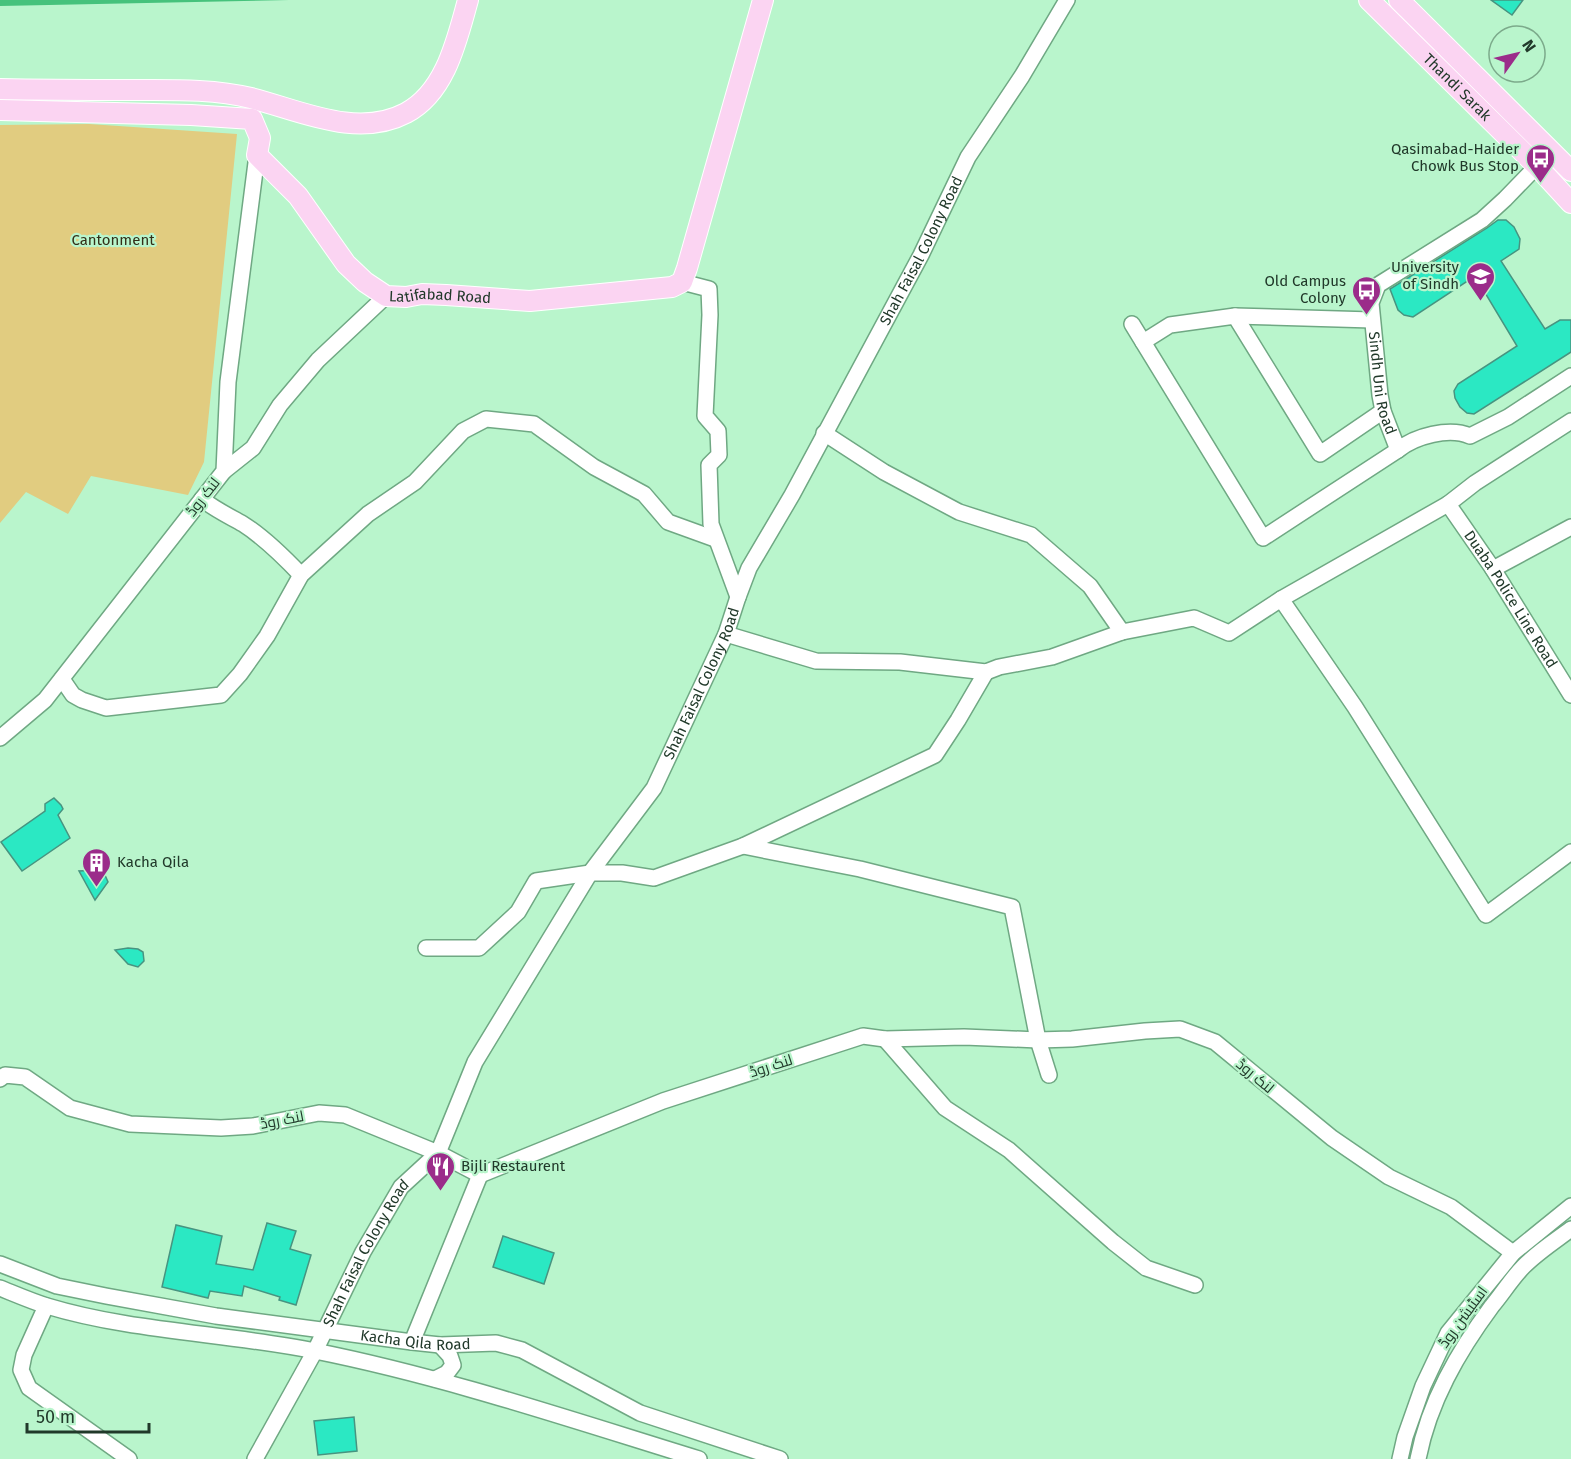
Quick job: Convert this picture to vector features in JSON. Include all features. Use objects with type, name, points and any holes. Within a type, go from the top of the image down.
[{"type":"main road","points":[[0,90],[188,90],[248,97],[310,116],[343,122],[384,122],[407,112],[421,100],[443,74],[453,52],[468,0]]},
{"type":"main road","points":[[682,282],[763,0]]},
{"type":"main road","name":"Thandi Sarak","points":[[1369,0],[1571,202]]},
{"type":"main road","name":"Thandi Sarak","points":[[1399,0],[1571,171]]},
{"type":"main road","points":[[0,110],[191,115],[252,119],[260,138],[257,155]]},
{"type":"main road","name":"Latifabad Road","points":[[257,155],[298,196],[346,264],[365,282],[386,296],[406,297],[422,294],[530,301],[672,287],[682,282]]},
{"type":"street","name":"Shah Faisal Colony Road","points":[[255,1459],[315,1351],[363,1252],[401,1187],[438,1153],[475,1062],[590,873],[654,788],[726,634],[749,568],[792,495],[921,255],[968,157],[1022,76],[1067,0]]},
{"type":"street","name":"لنک روڈ","points":[[0,738],[45,700],[224,471],[228,382],[257,155]]},
{"type":"street","name":"Sindh Uni Road","points":[[1537,166],[1506,199],[1482,220],[1378,285],[1371,303],[1383,411],[1398,450],[1407,443],[1425,436],[1460,431],[1470,435],[1508,417],[1571,375]]},
{"type":"street","points":[[682,282],[709,289],[710,315],[705,416],[718,431],[719,455],[709,465],[711,524],[738,597]]},
{"type":"street","points":[[224,471],[253,448],[280,405],[318,360],[386,296]]},
{"type":"street","points":[[1235,316],[1320,454],[1383,411]]},
{"type":"street","points":[[1143,342],[1170,325],[1235,316],[1372,320]]},
{"type":"street","points":[[1132,324],[1263,538],[1398,450]]},
{"type":"street","points":[[62,679],[73,695],[106,708],[221,694],[240,674],[267,636],[301,575],[368,514],[415,482],[463,431],[486,419],[534,424],[594,466],[644,494],[668,522],[715,539]]},
{"type":"street","points":[[726,634],[816,661],[900,662],[986,672],[999,667],[1052,657],[1122,632],[1194,618],[1229,633],[1281,599],[1448,504],[1475,483],[1571,421]]},
{"type":"street","points":[[825,433],[884,472],[959,512],[1030,535],[1090,586],[1122,632]]},
{"type":"street","points":[[202,499],[279,551],[301,575]]},
{"type":"street","name":"Duaba Police Line Road","points":[[1448,504],[1493,569],[1571,695]]},
{"type":"street","points":[[1493,569],[1571,527]]},
{"type":"street","points":[[1281,599],[1355,707],[1486,915],[1571,852]]},
{"type":"street","points":[[426,948],[479,948],[518,912],[536,881],[590,873],[622,873],[654,878],[743,846],[935,755],[986,672]]},
{"type":"street","points":[[743,846],[860,869],[1012,907],[1038,1040],[1049,1075]]},
{"type":"street","name":"لنک روڈ","points":[[0,1079],[5,1075],[25,1077],[70,1108],[129,1125],[221,1128],[253,1126],[319,1113],[345,1115],[438,1153],[480,1174],[663,1101],[862,1036],[885,1040],[964,1037],[1038,1040],[1180,1029],[1215,1042],[1332,1138],[1389,1177],[1450,1207],[1513,1253]]},
{"type":"street","points":[[885,1040],[945,1108],[1009,1150],[1113,1242],[1146,1268],[1195,1285]]},
{"type":"street","points":[[412,1342],[480,1174]]},
{"type":"street","name":"اسٹیشن روڈ","points":[[1400,1459],[1423,1386],[1448,1333],[1513,1253],[1571,1206]]},
{"type":"street","name":"اسٹیشن روڈ","points":[[1418,1459],[1424,1433],[1439,1394],[1461,1350],[1512,1279],[1531,1259],[1571,1229]]},
{"type":"street","name":"Kacha Qila Road","points":[[0,1264],[57,1286],[216,1316],[440,1345],[496,1343],[522,1350],[640,1413],[780,1459]]},
{"type":"street","points":[[0,1288],[46,1306],[150,1327],[315,1351],[435,1379],[699,1459]]},
{"type":"street","points":[[46,1306],[24,1355],[21,1370],[29,1388],[129,1459]]},
{"type":"street","points":[[435,1379],[447,1373],[453,1365],[450,1356],[440,1345]]},
{"type":"green space","name":"Cantonment","points":[[89,124],[237,134],[204,462],[188,495],[91,476],[68,514],[26,492],[0,523],[0,125]]},
{"type":"shaded area","points":[[0,0],[289,0],[0,6]]},
{"type":"building","points":[[1491,0],[1523,0],[1512,15]]},
{"type":"building","points":[[1498,220],[1506,220],[1514,227],[1520,239],[1519,249],[1501,261],[1545,329],[1560,320],[1571,320],[1571,352],[1474,414],[1467,413],[1455,398],[1454,391],[1458,384],[1517,346],[1475,276],[1413,317],[1404,315],[1398,310],[1390,289]]},
{"type":"building","points":[[54,798],[63,809],[58,815],[70,838],[22,871],[1,842],[45,811],[45,804]]},
{"type":"building","points":[[100,870],[108,882],[95,900],[79,871]]},
{"type":"building","points":[[128,948],[143,952],[144,961],[138,967],[128,964],[115,950]]},
{"type":"building","points":[[267,1223],[296,1231],[290,1249],[311,1255],[296,1305],[279,1300],[280,1297],[244,1286],[242,1296],[210,1291],[208,1298],[162,1287],[176,1225],[222,1236],[216,1264],[253,1270]]},
{"type":"building","points":[[503,1236],[554,1253],[544,1284],[493,1267]]},
{"type":"building","points":[[354,1417],[357,1451],[318,1455],[314,1421]]},
{"type":"place","name":"Qasimabad-Haider Chowk Bus Stop","points":[[1540,184]]},
{"type":"place","name":"University of Sindh","points":[[1480,302]]},
{"type":"place","name":"Old Campus Colony","points":[[1367,316]]},
{"type":"place","name":"Kacha Qila","points":[[96,888]]},
{"type":"place","name":"Bijli Restaurent","points":[[440,1192]]}]
